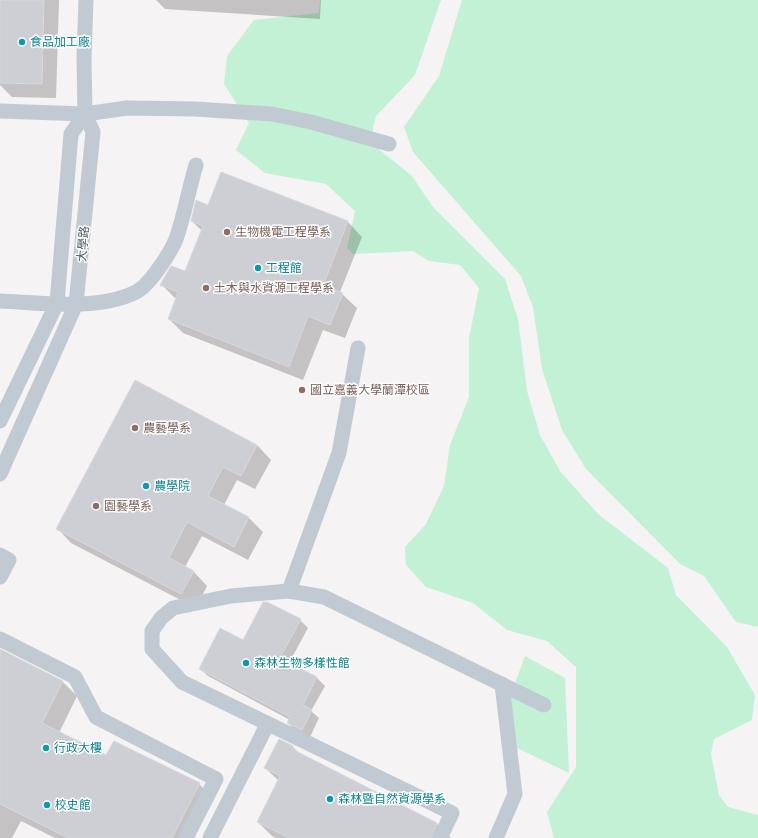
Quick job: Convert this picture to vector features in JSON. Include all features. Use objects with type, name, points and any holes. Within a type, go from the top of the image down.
[{"type":"street","name":"大學路","points":[[0,474],[76,304],[93,132],[85,114],[86,0]]},
{"type":"street","points":[[0,111],[85,114],[127,108],[195,109],[272,114],[311,122],[389,144]]},
{"type":"street","points":[[0,421],[57,303],[71,134],[85,114]]},
{"type":"street","points":[[0,301],[76,304],[112,299],[138,292],[162,265],[176,239],[196,165]]},
{"type":"street","points":[[289,591],[339,453],[358,348]]},
{"type":"street","points":[[0,555],[9,560],[0,578]]},
{"type":"street","points":[[440,838],[452,813],[182,682],[152,649],[152,631],[161,618],[173,608],[231,596],[289,591],[324,597],[544,705]]},
{"type":"street","points":[[0,639],[75,677],[96,717],[216,779],[186,838]]},
{"type":"street","points":[[496,838],[515,794],[502,684]]},
{"type":"street","points":[[210,838],[268,725]]},
{"type":"green space","points":[[320,0],[441,0],[415,75],[376,116],[370,142],[412,176],[433,207],[505,279],[518,319],[527,391],[540,435],[560,471],[598,514],[668,568],[676,595],[727,647],[755,695],[752,720],[714,739],[711,754],[719,795],[728,807],[758,815],[758,838],[554,838],[547,812],[576,767],[576,667],[547,641],[507,630],[473,603],[426,587],[406,565],[405,547],[426,524],[444,486],[450,445],[469,397],[469,338],[479,288],[460,265],[429,261],[413,251],[353,254],[347,248],[355,211],[326,184],[265,173],[236,150],[249,123],[224,84],[227,56],[254,20],[319,13]]},
{"type":"green space","points":[[462,0],[758,0],[758,627],[736,622],[704,576],[680,564],[586,469],[562,430],[542,369],[533,307],[521,276],[413,152],[404,127],[439,76]]},
{"type":"green space","points":[[525,656],[565,678],[569,773],[517,748],[510,697]]},
{"type":"building","name":"食品加工廠","points":[[0,0],[44,0],[42,84],[0,83]]},
{"type":"building","name":"工程館","points":[[221,172],[348,221],[323,286],[343,293],[330,325],[308,316],[289,367],[168,319],[178,292],[160,285],[171,266],[185,271],[203,226],[191,221],[196,200],[208,205]]},
{"type":"building","name":"農學院","points":[[135,380],[257,445],[241,476],[223,467],[208,496],[249,517],[234,547],[187,522],[169,558],[194,571],[181,594],[56,529]]},
{"type":"building","name":"森林生物多樣性館","points":[[263,602],[267,602],[301,619],[280,658],[317,677],[303,705],[312,710],[302,730],[287,723],[290,717],[199,669],[220,628],[243,640]]},
{"type":"building","name":"行政大樓","points":[[0,649],[63,681],[42,723],[106,755],[114,741],[200,783],[172,838],[68,838],[0,804]]},
{"type":"building","name":"森林暨自然資源學系","points":[[279,739],[293,746],[292,749],[437,823],[431,838],[289,838],[257,822],[280,776],[264,768]]},
{"type":"place","name":"食品加工廠","points":[[22,42]]},
{"type":"place","name":"生物機電工程學系","points":[[227,232]]},
{"type":"place","name":"工程館","points":[[258,268]]},
{"type":"place","name":"土木與水資源工程學系","points":[[206,288]]},
{"type":"place","name":"國立嘉義大學蘭潭校區","points":[[302,390]]},
{"type":"place","name":"農藝學系","points":[[135,428]]},
{"type":"place","name":"農學院","points":[[146,486]]},
{"type":"place","name":"園藝學系","points":[[96,506]]},
{"type":"place","name":"森林生物多樣性館","points":[[246,663]]},
{"type":"place","name":"行政大樓","points":[[46,748]]},
{"type":"place","name":"森林暨自然資源學系","points":[[330,799]]},
{"type":"place","name":"校史館","points":[[47,805]]}]
